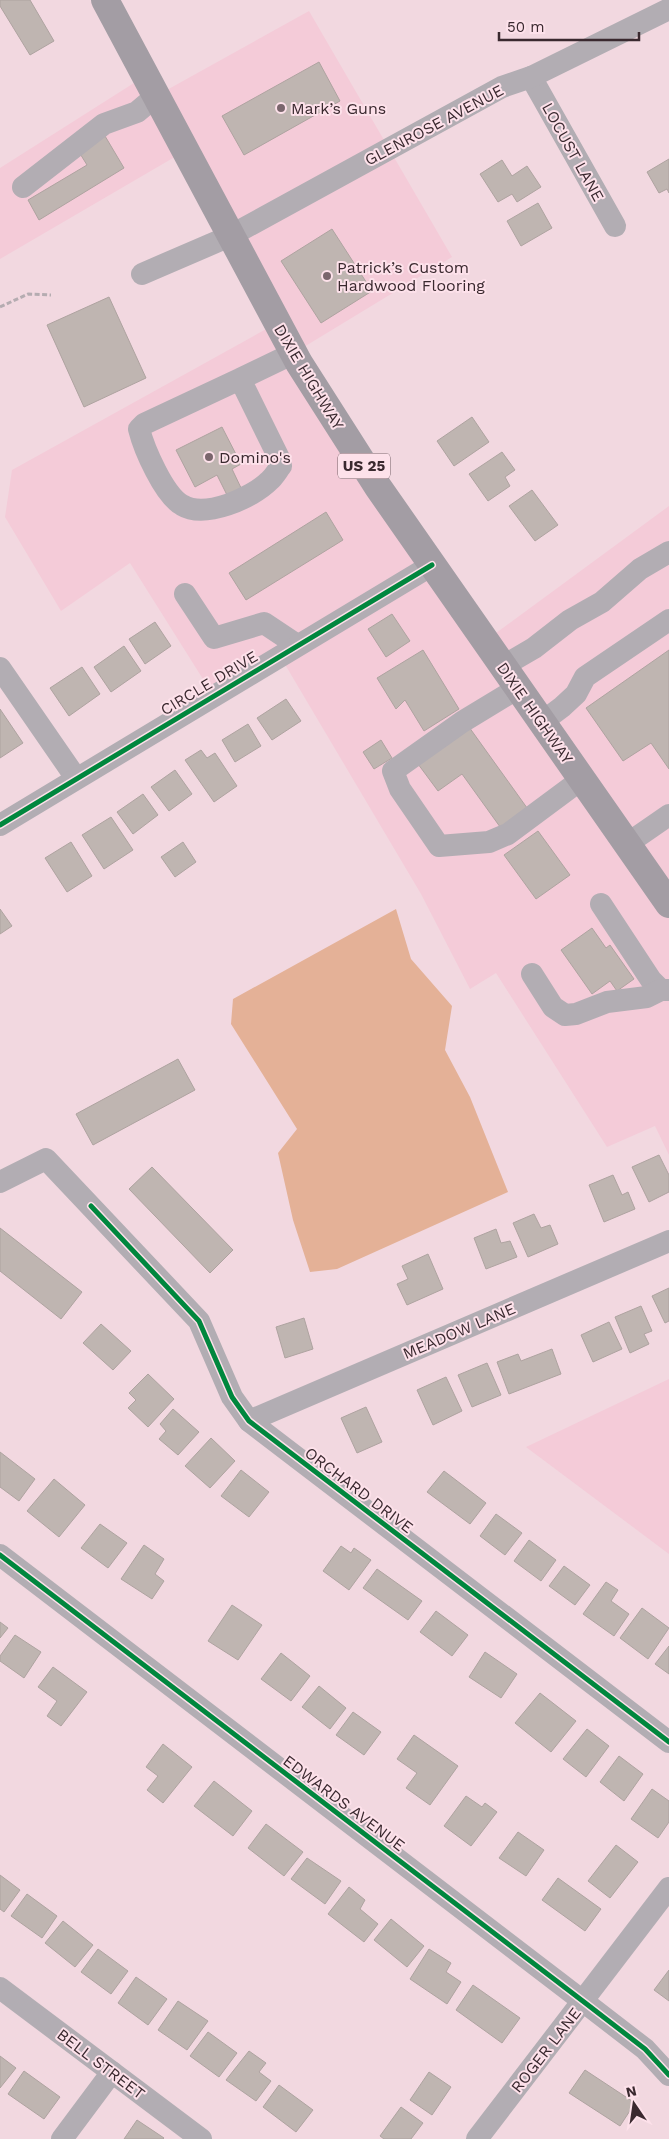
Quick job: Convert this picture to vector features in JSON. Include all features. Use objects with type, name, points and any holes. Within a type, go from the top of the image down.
[{"type":"main road","name":"DIXIE HIGHWAY","points":[[105,0],[294,353],[363,464],[669,904]]},
{"type":"street","name":"GLENROSE AVENUE","points":[[142,274],[230,236],[502,87],[531,77],[669,9]]},
{"type":"street","name":"LOCUST LANE","points":[[531,77],[615,226]]},
{"type":"street","points":[[23,187],[104,124],[137,112],[156,96]]},
{"type":"street","points":[[240,379],[279,458],[281,466],[269,482],[240,501],[200,511],[182,505],[164,486],[142,442],[139,430],[144,424],[294,353]]},
{"type":"street","points":[[582,779],[508,834],[489,842],[439,846],[400,789],[393,771],[462,722],[510,677],[534,648],[570,620],[602,602],[640,568],[669,552]]},
{"type":"street","name":"CIRCLE DRIVE","points":[[0,825],[432,565]]},
{"type":"street","points":[[185,594],[214,638],[264,623],[297,646]]},
{"type":"street","points":[[542,722],[576,694],[585,677],[669,620]]},
{"type":"street","points":[[0,668],[76,778]]},
{"type":"street","points":[[627,844],[669,815]]},
{"type":"street","points":[[601,904],[651,980],[665,990]]},
{"type":"street","points":[[532,974],[553,1006],[565,1015],[576,1014],[607,1002],[647,997],[665,990]]},
{"type":"street","name":"ORCHARD DRIVE","points":[[0,1182],[46,1159],[199,1321],[232,1397],[249,1421],[669,1742]]},
{"type":"street","name":"MEADOW LANE","points":[[249,1421],[669,1241]]},
{"type":"street","name":"EDWARDS AVENUE","points":[[0,1555],[584,2002],[645,2050],[669,2075]]},
{"type":"street","name":"ROGER LANE","points":[[477,2139],[584,2002],[669,1888]]},
{"type":"street","name":"BELL STREET","points":[[0,1988],[201,2139]]},
{"type":"street","points":[[62,2139],[112,2072]]},
{"type":"path","points":[[0,307],[28,294],[51,295]]},
{"type":"shaded area","points":[[309,11],[452,257],[294,353],[485,641],[669,506],[669,1155],[655,1126],[607,1147],[496,973],[470,989],[421,894],[280,656],[213,695],[130,563],[61,611],[5,517],[12,470],[277,323],[185,151],[0,259],[0,168],[145,76],[156,96]]},
{"type":"shaded area","points":[[396,909],[411,959],[452,1006],[445,1050],[470,1097],[508,1192],[337,1269],[310,1272],[293,1220],[278,1153],[297,1129],[231,1024],[233,999]]},
{"type":"shaded area","points":[[669,1379],[669,1554],[526,1447]]},
{"type":"building","points":[[0,0],[30,0],[54,41],[30,55],[0,6]]},
{"type":"building","name":"Mark’s Guns","points":[[319,62],[340,101],[244,155],[222,116]]},
{"type":"building","points":[[105,136],[124,168],[39,220],[28,200],[87,165],[79,152]]},
{"type":"building","points":[[669,159],[669,193],[667,189],[659,193],[647,172]]},
{"type":"building","points":[[502,160],[512,176],[527,166],[541,187],[517,202],[512,194],[498,202],[480,174]]},
{"type":"building","points":[[538,203],[552,228],[521,246],[507,221]]},
{"type":"building","name":"Patrick’s Custom Hardwood Flooring","points":[[332,229],[372,291],[321,323],[281,261]]},
{"type":"building","points":[[109,297],[146,378],[84,407],[47,325]]},
{"type":"building","points":[[472,417],[489,442],[454,466],[437,441]]},
{"type":"building","name":"Domino's","points":[[222,427],[241,464],[232,469],[243,492],[229,499],[217,475],[195,487],[176,450]]},
{"type":"building","points":[[502,452],[515,470],[505,477],[510,486],[488,501],[469,474]]},
{"type":"building","points":[[532,490],[558,525],[535,541],[509,506]]},
{"type":"building","points":[[326,512],[343,540],[246,600],[229,573]]},
{"type":"building","points":[[392,614],[410,641],[386,657],[368,629]]},
{"type":"building","points":[[155,622],[171,646],[145,664],[129,639]]},
{"type":"building","points":[[124,646],[141,671],[111,692],[94,667]]},
{"type":"building","points":[[423,650],[459,709],[424,731],[405,700],[396,709],[377,678]]},
{"type":"building","points":[[669,650],[669,769],[651,743],[623,761],[586,708]]},
{"type":"building","points":[[82,667],[100,694],[69,716],[50,688]]},
{"type":"building","points":[[286,699],[301,721],[272,740],[257,718]]},
{"type":"building","points":[[0,709],[23,743],[0,758]]},
{"type":"building","points":[[248,724],[261,746],[235,762],[222,740]]},
{"type":"building","points":[[469,727],[530,812],[503,831],[462,774],[438,791],[418,764]]},
{"type":"building","points":[[381,740],[392,758],[374,769],[363,752]]},
{"type":"building","points":[[201,750],[207,758],[215,753],[237,786],[214,802],[185,760]]},
{"type":"building","points":[[175,770],[192,794],[169,811],[151,787]]},
{"type":"building","points":[[143,794],[158,815],[133,834],[117,812]]},
{"type":"building","points":[[111,817],[133,850],[104,869],[82,835]]},
{"type":"building","points":[[538,831],[570,875],[536,899],[504,855]]},
{"type":"building","points":[[71,842],[92,876],[67,892],[45,858]]},
{"type":"building","points":[[183,842],[196,862],[175,877],[161,857]]},
{"type":"building","points":[[0,909],[12,926],[0,934]]},
{"type":"building","points":[[592,928],[606,948],[610,945],[634,979],[617,991],[610,981],[592,994],[561,950]]},
{"type":"building","points":[[178,1059],[195,1090],[93,1145],[76,1114]]},
{"type":"building","points":[[659,1155],[669,1175],[669,1192],[649,1202],[632,1167]]},
{"type":"building","points":[[152,1167],[233,1250],[210,1273],[129,1189]]},
{"type":"building","points":[[613,1175],[622,1195],[628,1192],[635,1209],[604,1222],[589,1185]]},
{"type":"building","points":[[534,1214],[541,1228],[550,1225],[558,1244],[528,1257],[513,1223]]},
{"type":"building","points":[[0,1228],[82,1292],[61,1319],[0,1271]]},
{"type":"building","points":[[496,1229],[501,1243],[510,1241],[517,1257],[486,1269],[474,1238]]},
{"type":"building","points":[[428,1254],[443,1289],[407,1305],[397,1284],[408,1279],[402,1266]]},
{"type":"building","points":[[669,1288],[669,1321],[665,1323],[652,1296]]},
{"type":"building","points":[[641,1306],[652,1331],[644,1334],[649,1344],[630,1353],[615,1317]]},
{"type":"building","points":[[304,1318],[313,1349],[285,1358],[276,1327]]},
{"type":"building","points":[[609,1322],[622,1349],[593,1362],[581,1335]]},
{"type":"building","points":[[101,1324],[131,1351],[113,1370],[83,1343]]},
{"type":"building","points":[[552,1349],[561,1374],[509,1394],[497,1362],[518,1354],[521,1361]]},
{"type":"building","points":[[487,1363],[501,1395],[472,1407],[458,1375]]},
{"type":"building","points":[[148,1374],[174,1399],[148,1427],[128,1408],[136,1400],[129,1393]]},
{"type":"building","points":[[446,1377],[462,1411],[433,1425],[417,1390]]},
{"type":"building","points":[[366,1407],[382,1442],[357,1453],[341,1418]]},
{"type":"building","points":[[173,1409],[199,1432],[178,1455],[159,1439],[166,1431],[160,1424]]},
{"type":"building","points":[[211,1438],[235,1461],[210,1488],[185,1466]]},
{"type":"building","points":[[0,1452],[35,1479],[19,1501],[0,1487]]},
{"type":"building","points":[[241,1470],[269,1492],[249,1517],[221,1496]]},
{"type":"building","points":[[444,1471],[486,1503],[470,1524],[427,1492]]},
{"type":"building","points":[[54,1479],[85,1505],[59,1537],[27,1511]]},
{"type":"building","points":[[496,1514],[522,1533],[505,1555],[480,1536]]},
{"type":"building","points":[[100,1524],[127,1543],[108,1568],[81,1548]]},
{"type":"building","points":[[529,1540],[556,1560],[541,1581],[514,1561]]},
{"type":"building","points":[[144,1545],[164,1559],[155,1574],[164,1581],[152,1599],[121,1579]]},
{"type":"building","points":[[341,1546],[351,1553],[354,1548],[371,1560],[349,1590],[323,1571]]},
{"type":"building","points":[[564,1566],[590,1585],[575,1605],[549,1586]]},
{"type":"building","points":[[377,1569],[422,1601],[408,1620],[363,1588]]},
{"type":"building","points":[[606,1582],[618,1590],[611,1601],[629,1614],[614,1636],[583,1614]]},
{"type":"building","points":[[232,1605],[262,1625],[238,1660],[208,1641]]},
{"type":"building","points":[[642,1608],[669,1628],[648,1659],[620,1638]]},
{"type":"building","points":[[436,1611],[468,1635],[452,1656],[420,1632]]},
{"type":"building","points":[[0,1622],[8,1628],[0,1638]]},
{"type":"building","points":[[15,1635],[41,1652],[24,1678],[0,1661],[0,1656]]},
{"type":"building","points":[[669,1646],[669,1674],[655,1664]]},
{"type":"building","points":[[485,1652],[517,1674],[501,1698],[469,1677]]},
{"type":"building","points":[[281,1653],[310,1676],[291,1701],[261,1679]]},
{"type":"building","points":[[53,1667],[87,1692],[61,1726],[47,1716],[57,1701],[38,1687]]},
{"type":"building","points":[[319,1686],[346,1708],[330,1729],[302,1707]]},
{"type":"building","points":[[540,1693],[576,1721],[551,1752],[515,1723]]},
{"type":"building","points":[[353,1712],[381,1732],[364,1755],[336,1735]]},
{"type":"building","points":[[587,1729],[609,1746],[586,1777],[563,1759]]},
{"type":"building","points":[[414,1735],[458,1766],[430,1805],[406,1788],[417,1773],[397,1759]]},
{"type":"building","points":[[163,1744],[192,1767],[163,1803],[147,1790],[158,1776],[146,1767]]},
{"type":"building","points":[[619,1756],[643,1774],[624,1801],[600,1782]]},
{"type":"building","points":[[214,1781],[252,1811],[233,1836],[194,1806]]},
{"type":"building","points":[[652,1789],[669,1801],[669,1822],[658,1838],[631,1819]]},
{"type":"building","points":[[466,1796],[482,1807],[485,1803],[497,1812],[471,1846],[444,1826]]},
{"type":"building","points":[[266,1824],[303,1852],[284,1876],[248,1848]]},
{"type":"building","points":[[518,1832],[544,1850],[526,1876],[499,1858]]},
{"type":"building","points":[[616,1845],[638,1862],[610,1898],[588,1881]]},
{"type":"building","points":[[307,1858],[341,1881],[325,1904],[291,1879]]},
{"type":"building","points":[[0,1875],[20,1890],[4,1912],[0,1909]]},
{"type":"building","points":[[558,1878],[601,1909],[585,1931],[542,1900]]},
{"type":"building","points":[[349,1887],[365,1900],[360,1909],[378,1924],[364,1942],[328,1914]]},
{"type":"building","points":[[27,1894],[57,1916],[42,1938],[11,1916]]},
{"type":"building","points":[[391,1919],[424,1946],[407,1967],[374,1940]]},
{"type":"building","points":[[63,1921],[93,1945],[75,1967],[45,1943]]},
{"type":"building","points":[[98,1949],[128,1971],[111,1994],[81,1972]]},
{"type":"building","points":[[429,1949],[451,1963],[446,1972],[461,1982],[447,2004],[410,1979]]},
{"type":"building","points":[[669,1970],[669,2001],[654,1990]]},
{"type":"building","points":[[136,1977],[167,1999],[148,2025],[118,2003]]},
{"type":"building","points":[[473,1985],[520,2018],[502,2043],[456,2010]]},
{"type":"building","points":[[178,2001],[208,2021],[187,2050],[158,2030]]},
{"type":"building","points":[[208,2032],[237,2053],[219,2077],[190,2056]]},
{"type":"building","points":[[249,2051],[266,2063],[259,2072],[271,2081],[256,2101],[226,2080]]},
{"type":"building","points":[[0,2056],[16,2068],[0,2088]]},
{"type":"building","points":[[585,2070],[635,2103],[620,2126],[569,2093]]},
{"type":"building","points":[[24,2071],[60,2097],[44,2119],[8,2094]]},
{"type":"building","points":[[429,2072],[451,2087],[432,2115],[410,2100]]},
{"type":"building","points":[[279,2085],[313,2110],[296,2132],[263,2107]]},
{"type":"building","points":[[401,2107],[423,2123],[411,2139],[384,2139],[380,2136]]},
{"type":"building","points":[[137,2120],[164,2138],[124,2139]]},
{"type":"cycle path","points":[[0,825],[432,565]]},
{"type":"cycle path","points":[[91,1206],[199,1321],[232,1397],[249,1421],[669,1742]]},
{"type":"cycle path","points":[[0,1555],[645,2049],[669,2075]]},
{"type":"place","name":"Mark’s Guns","points":[[281,108]]},
{"type":"place","name":"Patrick’s Custom Hardwood Flooring","points":[[327,276]]},
{"type":"place","name":"Domino's","points":[[209,457]]}]
